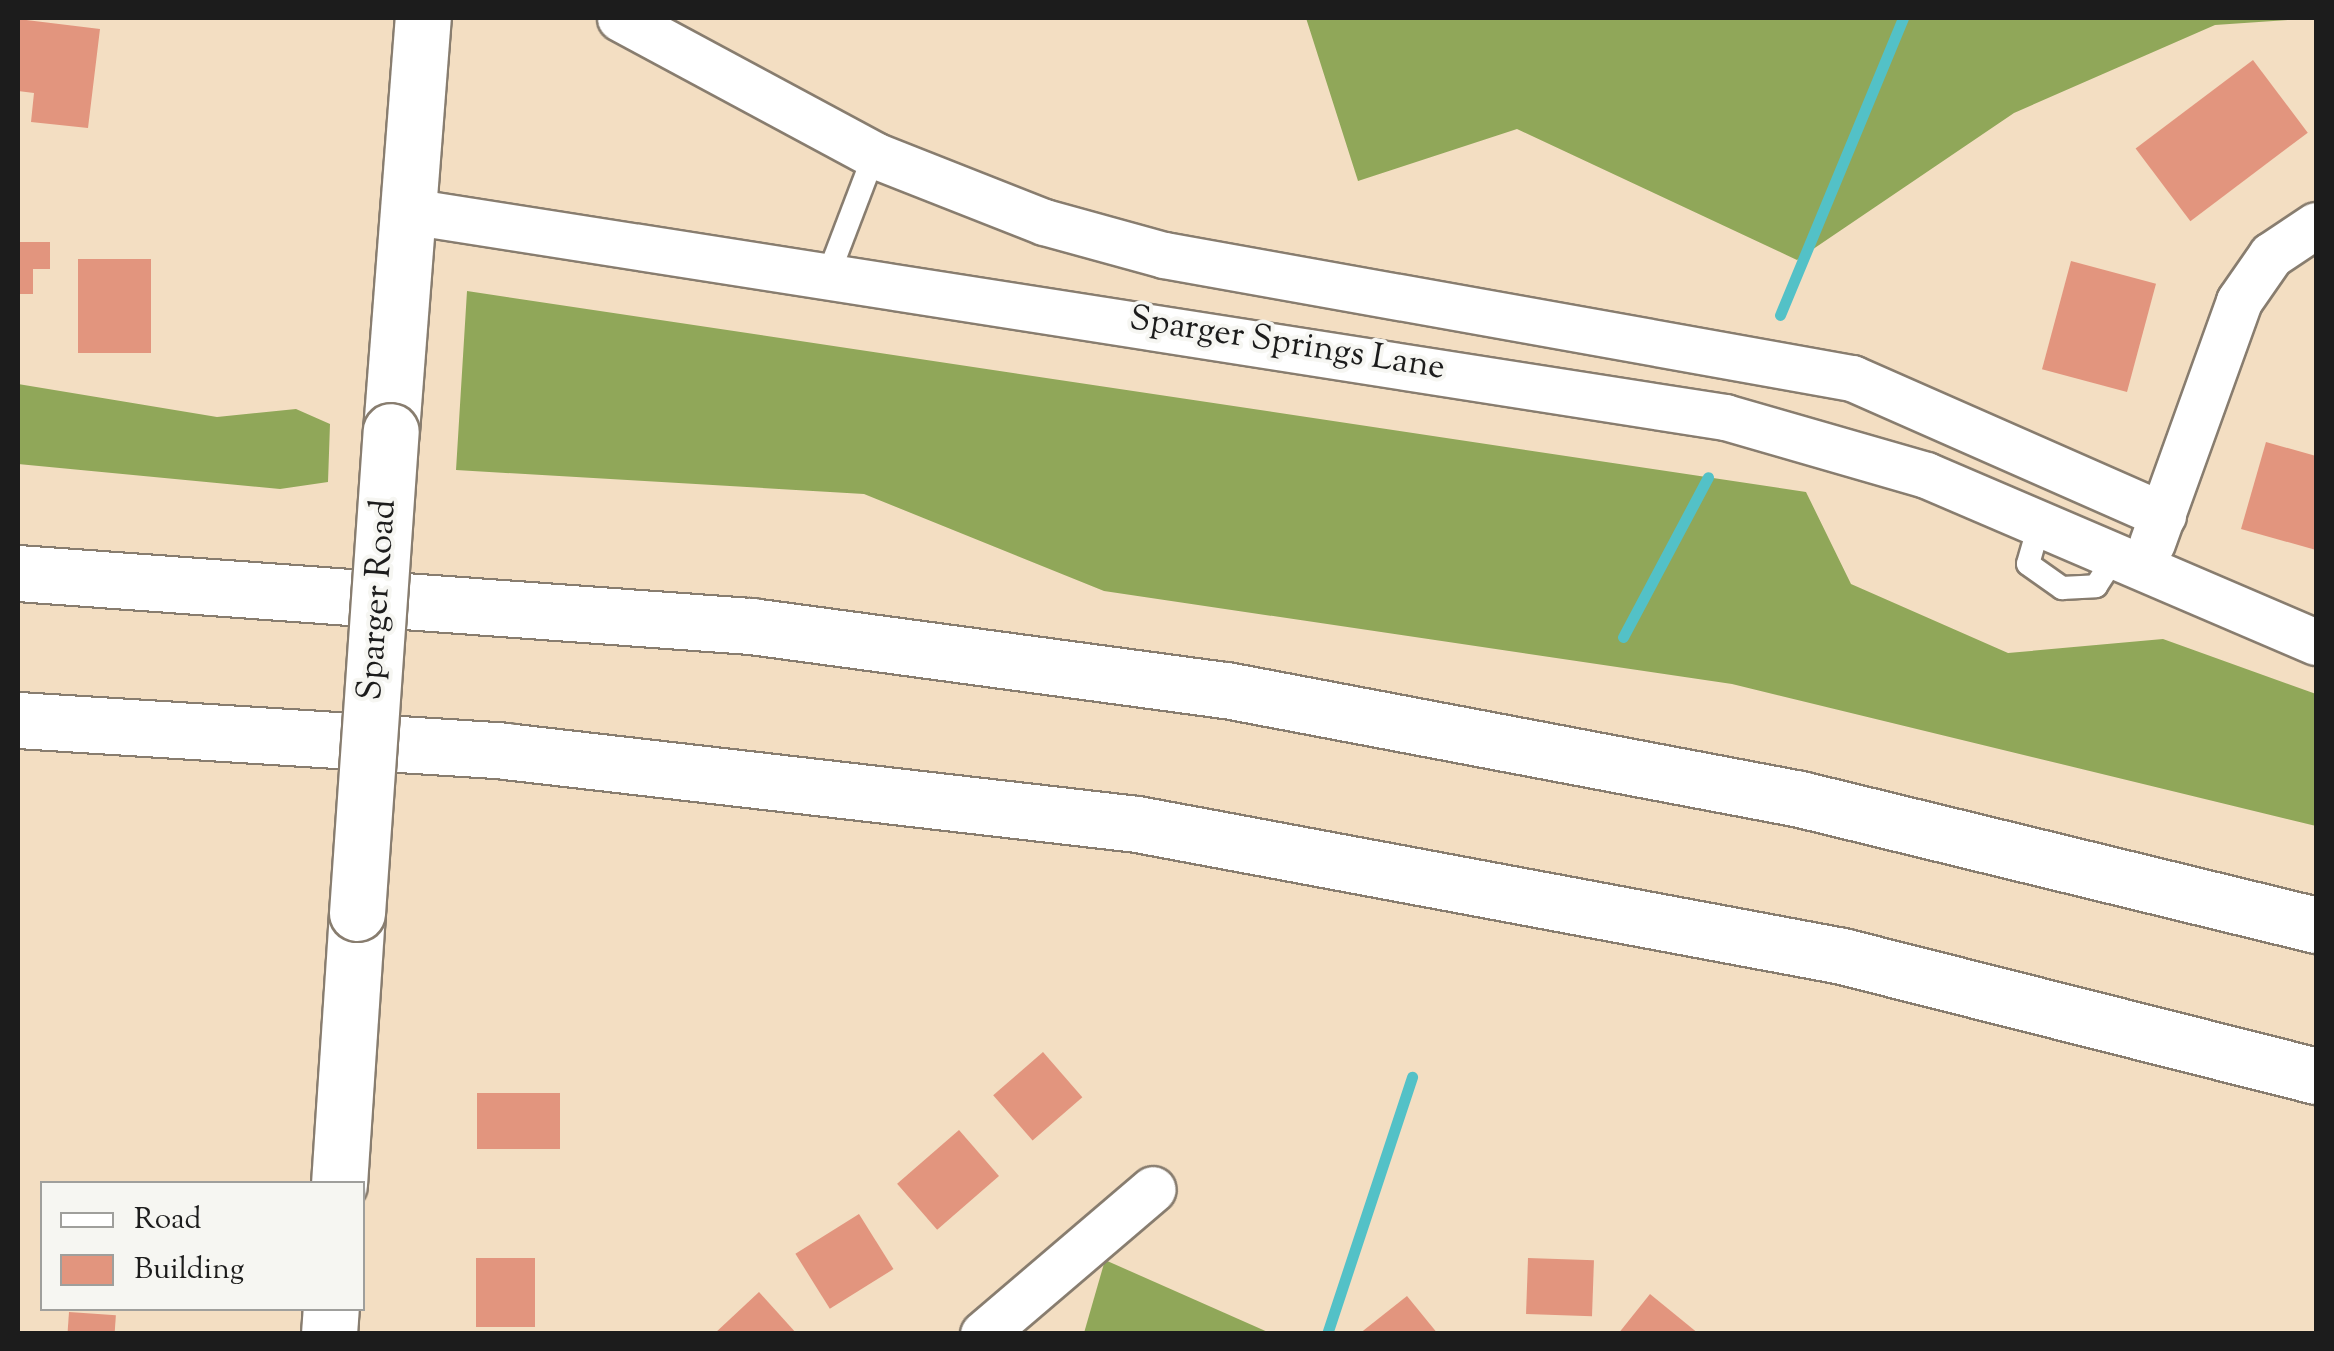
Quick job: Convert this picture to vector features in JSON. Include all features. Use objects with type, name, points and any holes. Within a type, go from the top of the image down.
[{"type":"main road","name":"Sparger Road","points":[[339,1181],[424,18]]},
{"type":"main road","points":[[18,572],[751,626],[1207,687],[1800,798],[2316,925]]},
{"type":"main road","points":[[18,720],[692,769],[1137,824],[1842,956],[2316,1076]]},
{"type":"street","name":"Sparger Springs Lane","points":[[620,18],[874,155],[1011,211],[1164,255],[1852,378],[2164,515]]},
{"type":"street","name":"Sparger Springs Lane","points":[[408,211],[830,273],[1725,416],[1926,475],[2126,567],[2316,642]]},
{"type":"street","points":[[2126,567],[2164,515],[2240,301],[2271,254],[2316,225]]},
{"type":"street","points":[[982,1334],[1154,1189]]},
{"type":"lane","points":[[830,273],[874,155]]},
{"type":"green space","points":[[1306,18],[2316,18],[2215,25],[2014,113],[1797,260],[1517,129],[1358,181]]},
{"type":"green space","points":[[467,291],[1806,492],[1851,584],[2008,653],[2163,639],[2316,694],[2316,826],[1732,684],[1104,591],[864,494],[456,470]]},
{"type":"green space","points":[[18,384],[217,417],[296,409],[330,424],[328,482],[280,489],[18,464]]},
{"type":"green space","points":[[1105,1260],[1270,1333],[1084,1333]]},
{"type":"building","points":[[18,19],[100,29],[88,128],[31,122],[34,93],[18,91]]},
{"type":"building","points":[[2253,60],[2308,133],[2190,221],[2136,148]]},
{"type":"building","points":[[18,242],[50,242],[50,269],[33,269],[33,294],[18,294]]},
{"type":"building","points":[[78,259],[151,259],[151,353],[78,353]]},
{"type":"building","points":[[2071,261],[2156,284],[2127,392],[2042,369]]},
{"type":"building","points":[[2266,442],[2316,456],[2316,550],[2241,529]]},
{"type":"building","points":[[1043,1052],[1082,1097],[1033,1141],[993,1095]]},
{"type":"building","points":[[477,1093],[560,1093],[560,1149],[477,1149]]},
{"type":"building","points":[[959,1130],[999,1176],[937,1230],[897,1184]]},
{"type":"building","points":[[859,1214],[893,1269],[830,1309],[795,1254]]},
{"type":"building","points":[[476,1258],[535,1258],[535,1327],[476,1327]]},
{"type":"building","points":[[1528,1258],[1594,1260],[1592,1316],[1526,1314]]},
{"type":"building","points":[[759,1292],[797,1334],[714,1334]]},
{"type":"building","points":[[1650,1294],[1699,1334],[1618,1334]]},
{"type":"building","points":[[1407,1296],[1438,1334],[1359,1334]]},
{"type":"building","points":[[69,1312],[116,1315],[115,1334],[67,1334]]},
{"type":"waterway","points":[[1780,315],[1903,18]]},
{"type":"waterway","points":[[1623,637],[1708,477]]},
{"type":"waterway","points":[[1327,1334],[1412,1077]]}]
